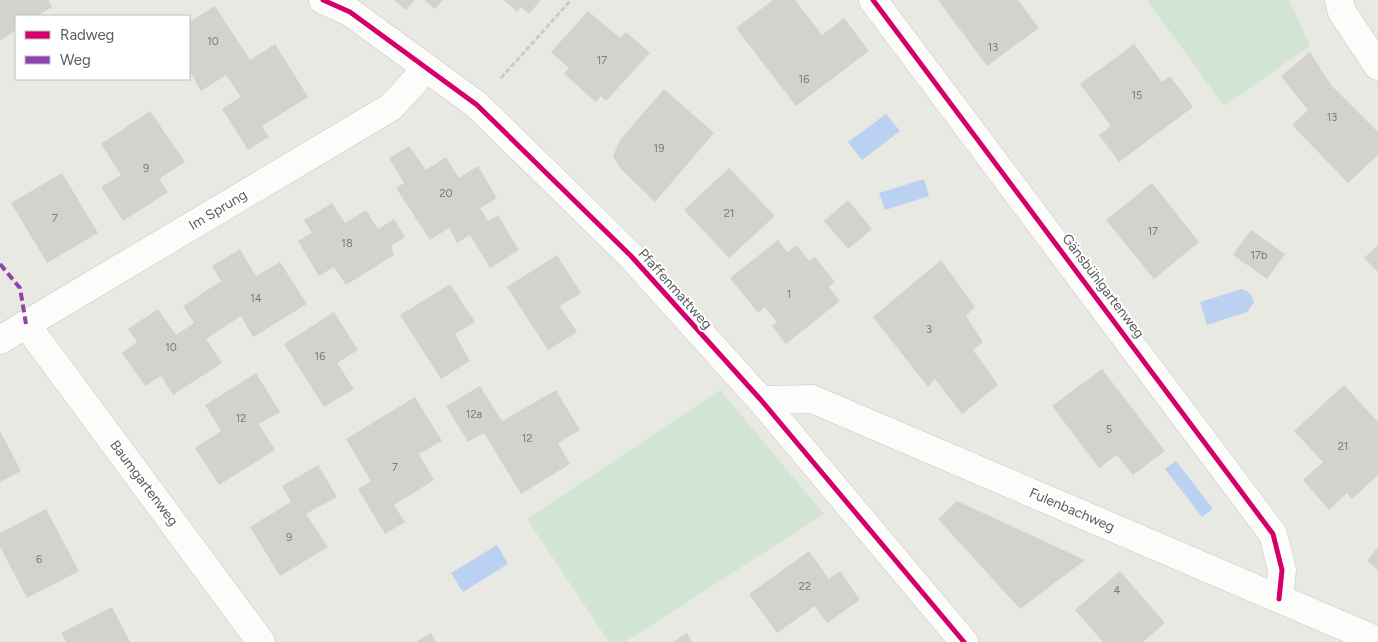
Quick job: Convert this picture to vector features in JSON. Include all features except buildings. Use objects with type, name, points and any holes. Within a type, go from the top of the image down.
[{"type":"street","name":"Pfaffenmattweg","points":[[323,0],[350,12],[477,105],[631,256],[761,400],[964,642]]},
{"type":"street","name":"Gänsbühlgartenweg","points":[[873,0],[1273,534],[1282,570],[1280,599]]},
{"type":"street","points":[[1339,0],[1342,12],[1378,66]]},
{"type":"street","name":"Im Sprung","points":[[0,340],[391,107],[426,68]]},
{"type":"street","name":"Baumgartenweg","points":[[26,324],[261,642]]},
{"type":"street","name":"Fulenbachweg","points":[[761,400],[812,399],[1378,641]]},
{"type":"path","points":[[477,105],[570,0]]},
{"type":"green space","points":[[1147,0],[1289,0],[1310,46],[1224,106]]},
{"type":"green space","points":[[720,390],[824,514],[625,642],[609,642],[527,519]]},
{"type":"water","points":[[886,114],[900,131],[862,160],[848,142]]},
{"type":"water","points":[[924,179],[929,196],[885,210],[879,193]]},
{"type":"water","points":[[1242,289],[1250,293],[1254,302],[1247,312],[1207,325],[1200,302]]},
{"type":"water","points":[[1176,461],[1213,509],[1202,517],[1165,469]]},
{"type":"water","points":[[497,545],[508,564],[463,592],[451,573]]},
{"type":"marked path","points":[[0,264],[20,288],[26,324]]},
{"type":"cycle path","points":[[323,0],[350,12],[477,105],[631,256],[761,400],[964,642]]},
{"type":"cycle path","points":[[873,0],[1273,534],[1282,570],[1279,599]]}]
